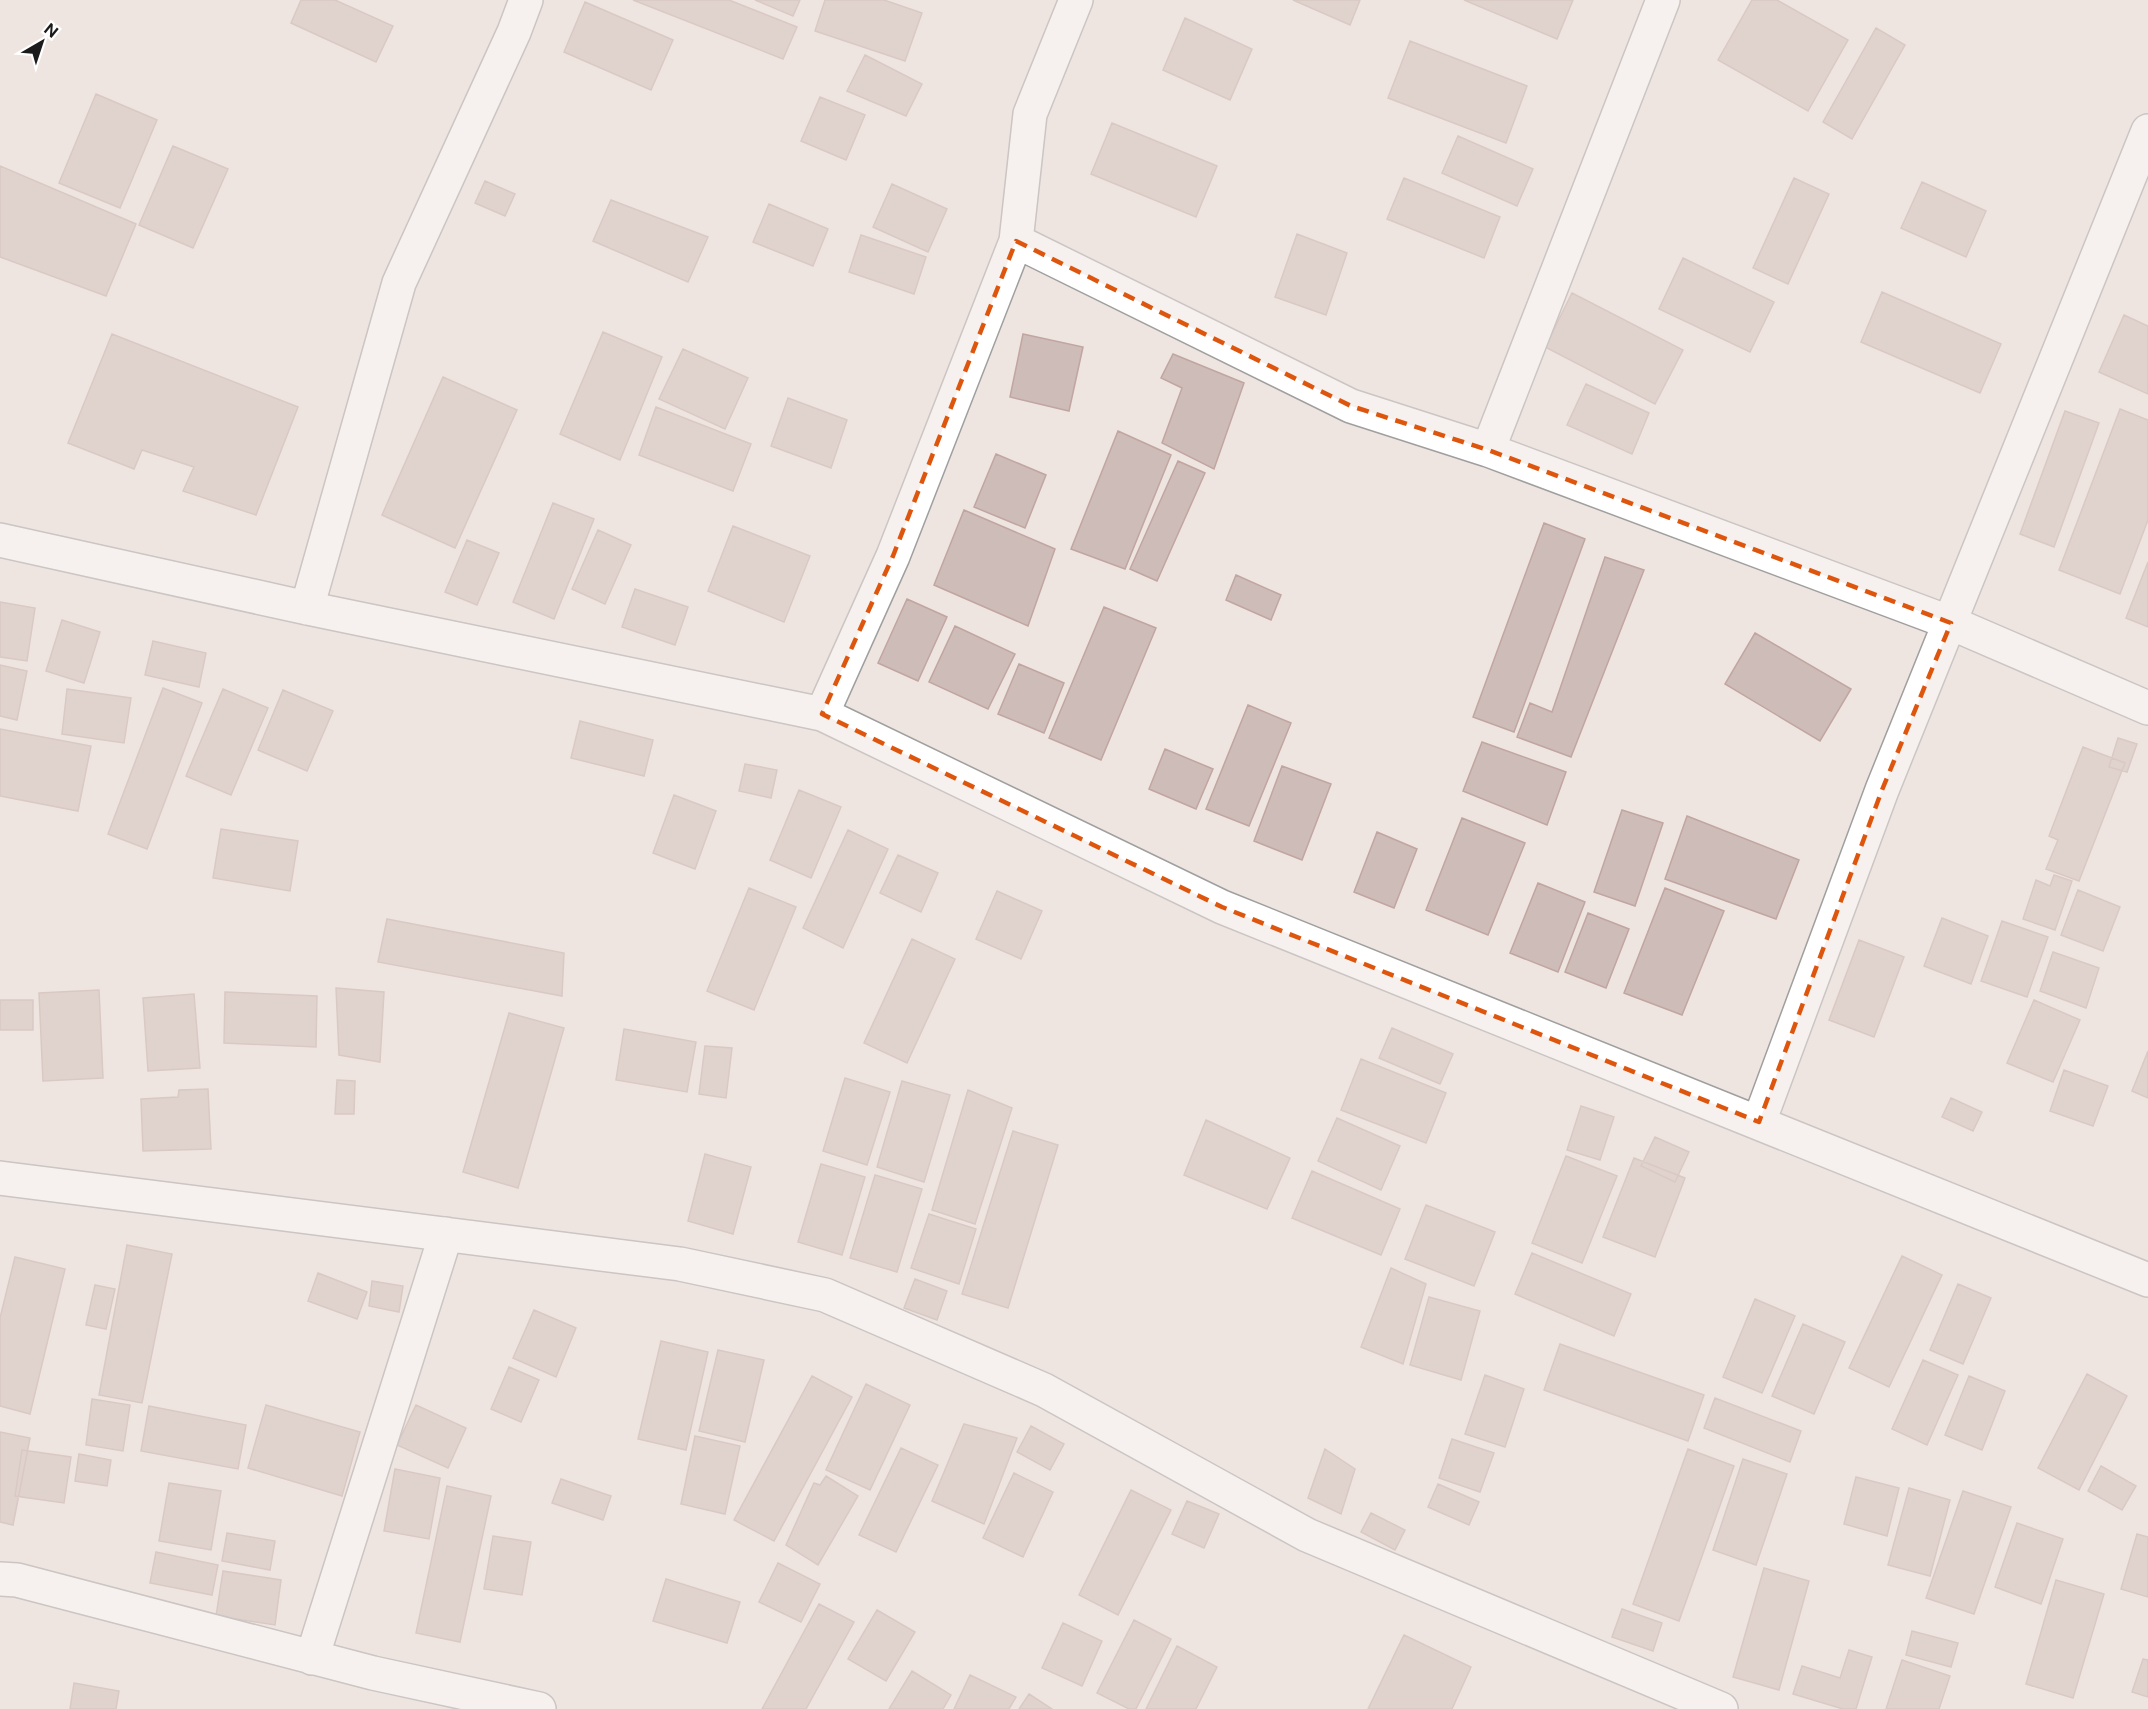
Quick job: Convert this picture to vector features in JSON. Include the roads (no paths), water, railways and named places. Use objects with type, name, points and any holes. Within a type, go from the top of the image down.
[{"type":"street","points":[[307,608],[399,283],[514,32],[526,0]]},
{"type":"street","points":[[822,714],[892,556],[1016,241],[1030,114],[1076,0]]},
{"type":"street","points":[[1488,450],[1663,0]]},
{"type":"street","points":[[1759,1122],[1882,789],[2146,141]]},
{"type":"street","points":[[1016,241],[1351,406],[1488,450],[1951,623],[2148,708]]},
{"type":"street","points":[[0,540],[307,608],[822,714],[1222,907],[2148,1280]]},
{"type":"street","points":[[0,1178],[680,1264],[825,1295],[1044,1390],[1307,1535],[1721,1709]]},
{"type":"street","points":[[312,1658],[446,1234]]},
{"type":"street","points":[[0,1579],[17,1580],[373,1674],[539,1709]]}]
